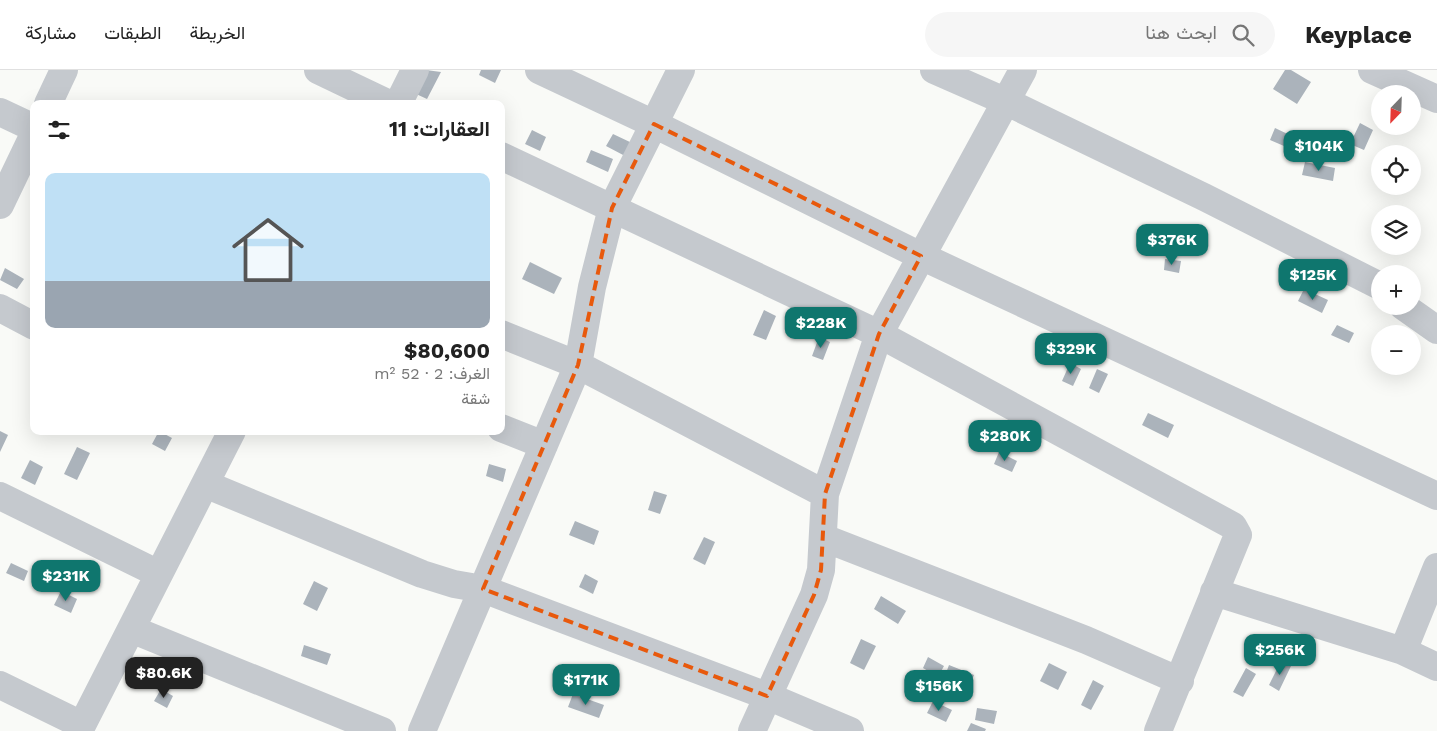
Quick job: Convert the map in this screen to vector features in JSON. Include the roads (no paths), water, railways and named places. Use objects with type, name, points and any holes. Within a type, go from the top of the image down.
[{"type":"street","points":[[50,100],[64,70]]},
{"type":"street","points":[[318,70],[381,100]]},
{"type":"street","points":[[400,100],[415,70]]},
{"type":"street","points":[[539,70],[654,124],[921,256],[1437,496]]},
{"type":"street","points":[[422,731],[578,365],[592,287],[612,208],[681,70]]},
{"type":"street","points":[[934,70],[1007,102],[1204,197],[1371,281]]},
{"type":"street","points":[[752,731],[814,595],[821,570],[825,494],[879,334],[1023,70]]},
{"type":"street","points":[[1372,70],[1437,99]]},
{"type":"street","points":[[0,112],[30,126]]},
{"type":"street","points":[[0,205],[30,142]]},
{"type":"street","points":[[505,158],[879,334],[1233,526],[1238,535],[1158,731]]},
{"type":"street","points":[[0,308],[30,324]]},
{"type":"street","points":[[1416,315],[1437,330]]},
{"type":"street","points":[[505,336],[578,365],[825,494]]},
{"type":"street","points":[[505,430],[544,445]]},
{"type":"street","points":[[0,685],[80,728],[230,435]]},
{"type":"street","points":[[204,484],[422,574],[454,584],[483,589],[767,696],[850,731]]},
{"type":"street","points":[[0,496],[159,574]]},
{"type":"street","points":[[824,538],[1086,640],[1180,681]]},
{"type":"street","points":[[1403,652],[1437,567]]},
{"type":"street","points":[[1214,592],[1403,652],[1437,667]]},
{"type":"street","points":[[131,629],[382,731]]}]
